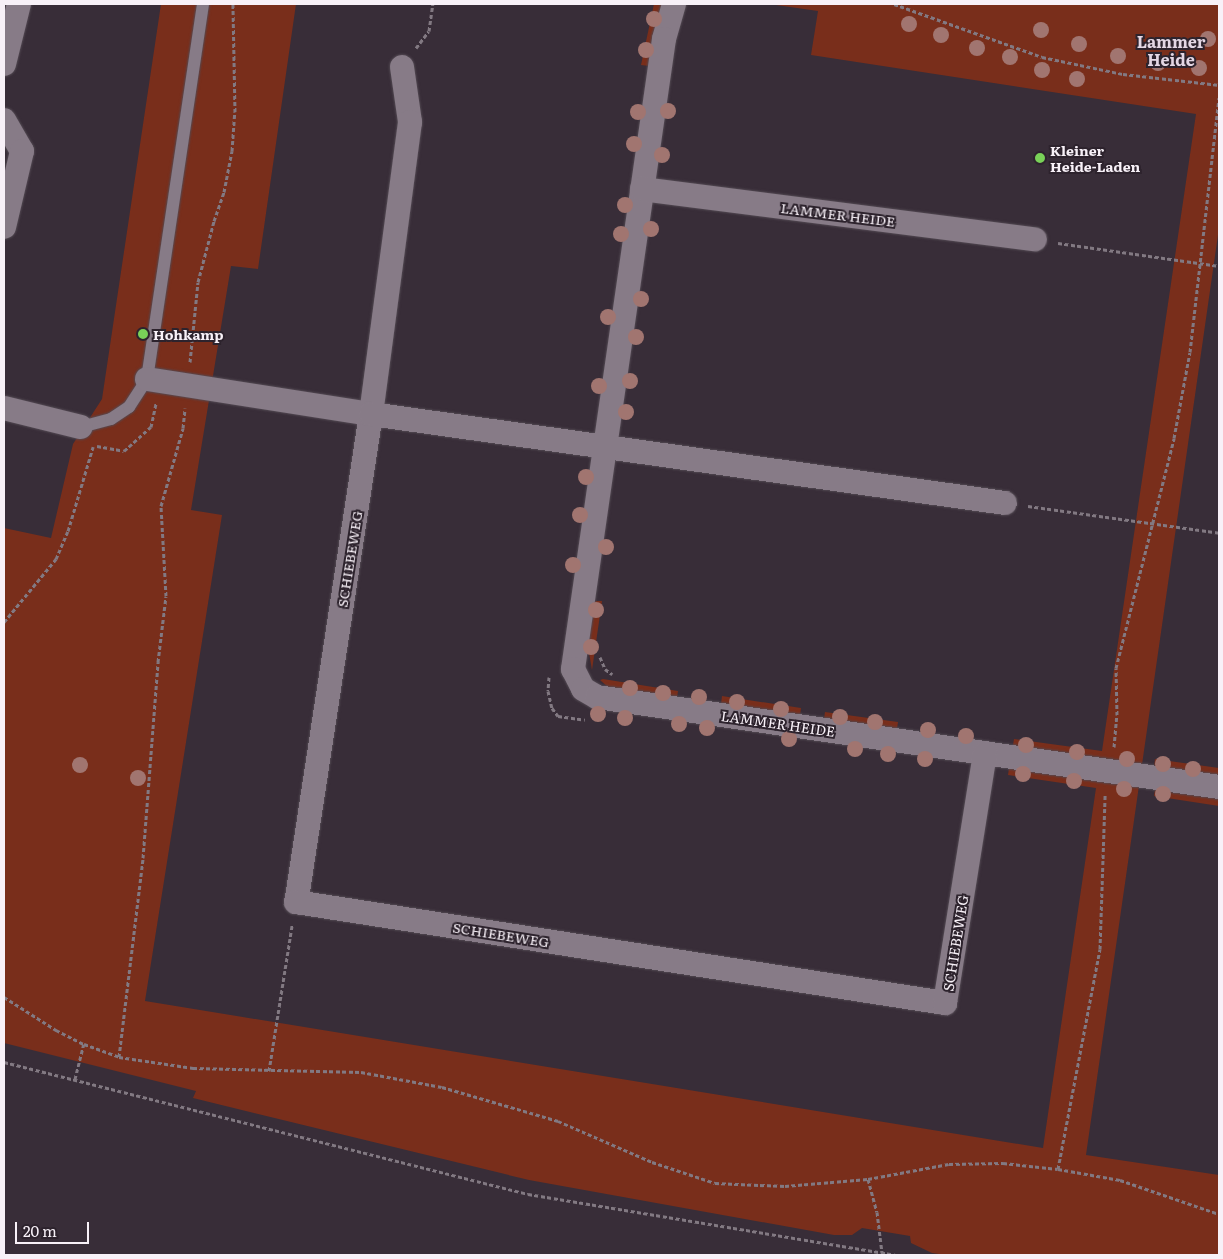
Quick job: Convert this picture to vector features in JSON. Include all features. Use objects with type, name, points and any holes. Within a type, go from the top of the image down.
[{"type":"street","points":[[4,64],[19,4]]},
{"type":"street","name":"LAMMER HEIDE","points":[[674,4],[664,39],[573,669],[583,689],[597,697],[985,754],[1112,760],[1219,787]]},
{"type":"street","name":"SCHIEBEWEG","points":[[402,67],[410,122],[371,414],[296,902],[945,1003],[985,754]]},
{"type":"street","points":[[4,120],[22,150],[4,227]]},
{"type":"street","name":"LAMMER HEIDE","points":[[642,189],[1035,239]]},
{"type":"street","points":[[154,381],[371,414],[1005,503]]},
{"type":"street","points":[[4,408],[87,436]]},
{"type":"lane","points":[[87,436],[129,407],[154,381],[203,4]]},
{"type":"path","points":[[119,1057],[143,858],[158,662],[166,596],[161,506],[183,428],[198,282],[214,221],[224,192],[232,151],[235,112],[233,4]]},
{"type":"path","points":[[402,67],[429,31],[433,4]]},
{"type":"path","points":[[894,4],[1042,57],[1122,74],[1219,85]]},
{"type":"path","points":[[1058,1169],[1100,950],[1105,794],[1112,760],[1117,715],[1116,668],[1174,438],[1190,352],[1219,98]]},
{"type":"path","points":[[1035,239],[1219,266]]},
{"type":"path","points":[[4,622],[56,559],[68,531],[87,436],[124,451],[152,427],[154,381]]},
{"type":"path","points":[[1005,503],[1153,522],[1219,533]]},
{"type":"path","points":[[602,648],[600,657],[605,669],[619,678]]},
{"type":"path","points":[[549,676],[548,691],[552,708],[558,716],[593,721]]},
{"type":"path","points":[[1104,747],[1112,760]]},
{"type":"path","points":[[1112,760],[1124,750]]},
{"type":"path","points":[[1096,793],[1115,796]]},
{"type":"path","points":[[269,1071],[296,902]]},
{"type":"path","points":[[4,997],[84,1044],[119,1057],[193,1068],[361,1072],[442,1087],[558,1121],[652,1162],[715,1183],[785,1186],[868,1179],[949,1164],[1004,1163],[1058,1169],[1120,1180],[1219,1214]]},
{"type":"path","points":[[75,1079],[84,1044]]},
{"type":"path","points":[[4,1062],[528,1194],[895,1255]]},
{"type":"path","points":[[868,1179],[877,1212],[882,1253]]},
{"type":"shaded area","points":[[161,4],[296,4],[258,269],[231,266],[191,510],[222,515],[145,1001],[1043,1148],[1096,788],[1008,775],[1009,768],[1014,739],[1102,751],[1196,114],[811,55],[818,11],[769,4],[1219,4],[1219,228],[1086,1155],[1219,1175],[1219,1255],[946,1255],[932,1253],[911,1243],[910,1236],[862,1228],[852,1235],[834,1235],[529,1180],[193,1098],[196,1091],[4,1043],[4,528],[51,538],[73,444],[102,399]]},
{"type":"shaded area","points":[[654,4],[662,4],[649,66],[641,65]]},
{"type":"shaded area","points":[[594,601],[602,601],[592,670],[588,647]]},
{"type":"shaded area","points":[[600,680],[678,691],[677,698],[609,688]]},
{"type":"shaded area","points":[[722,696],[801,708],[800,716],[721,704]]},
{"type":"shaded area","points":[[825,712],[898,722],[897,729],[824,719]]},
{"type":"shaded area","points":[[1155,759],[1219,768],[1219,777],[1154,767]]},
{"type":"shaded area","points":[[1155,789],[1219,798],[1219,806],[1154,796]]},
{"type":"place","name":"Kleiner Heide-Laden","points":[[1040,158]]},
{"type":"place","name":"Hohkamp","points":[[143,334]]},
{"type":"district","name":"Lammer Heide","points":[[1171,50]]}]
